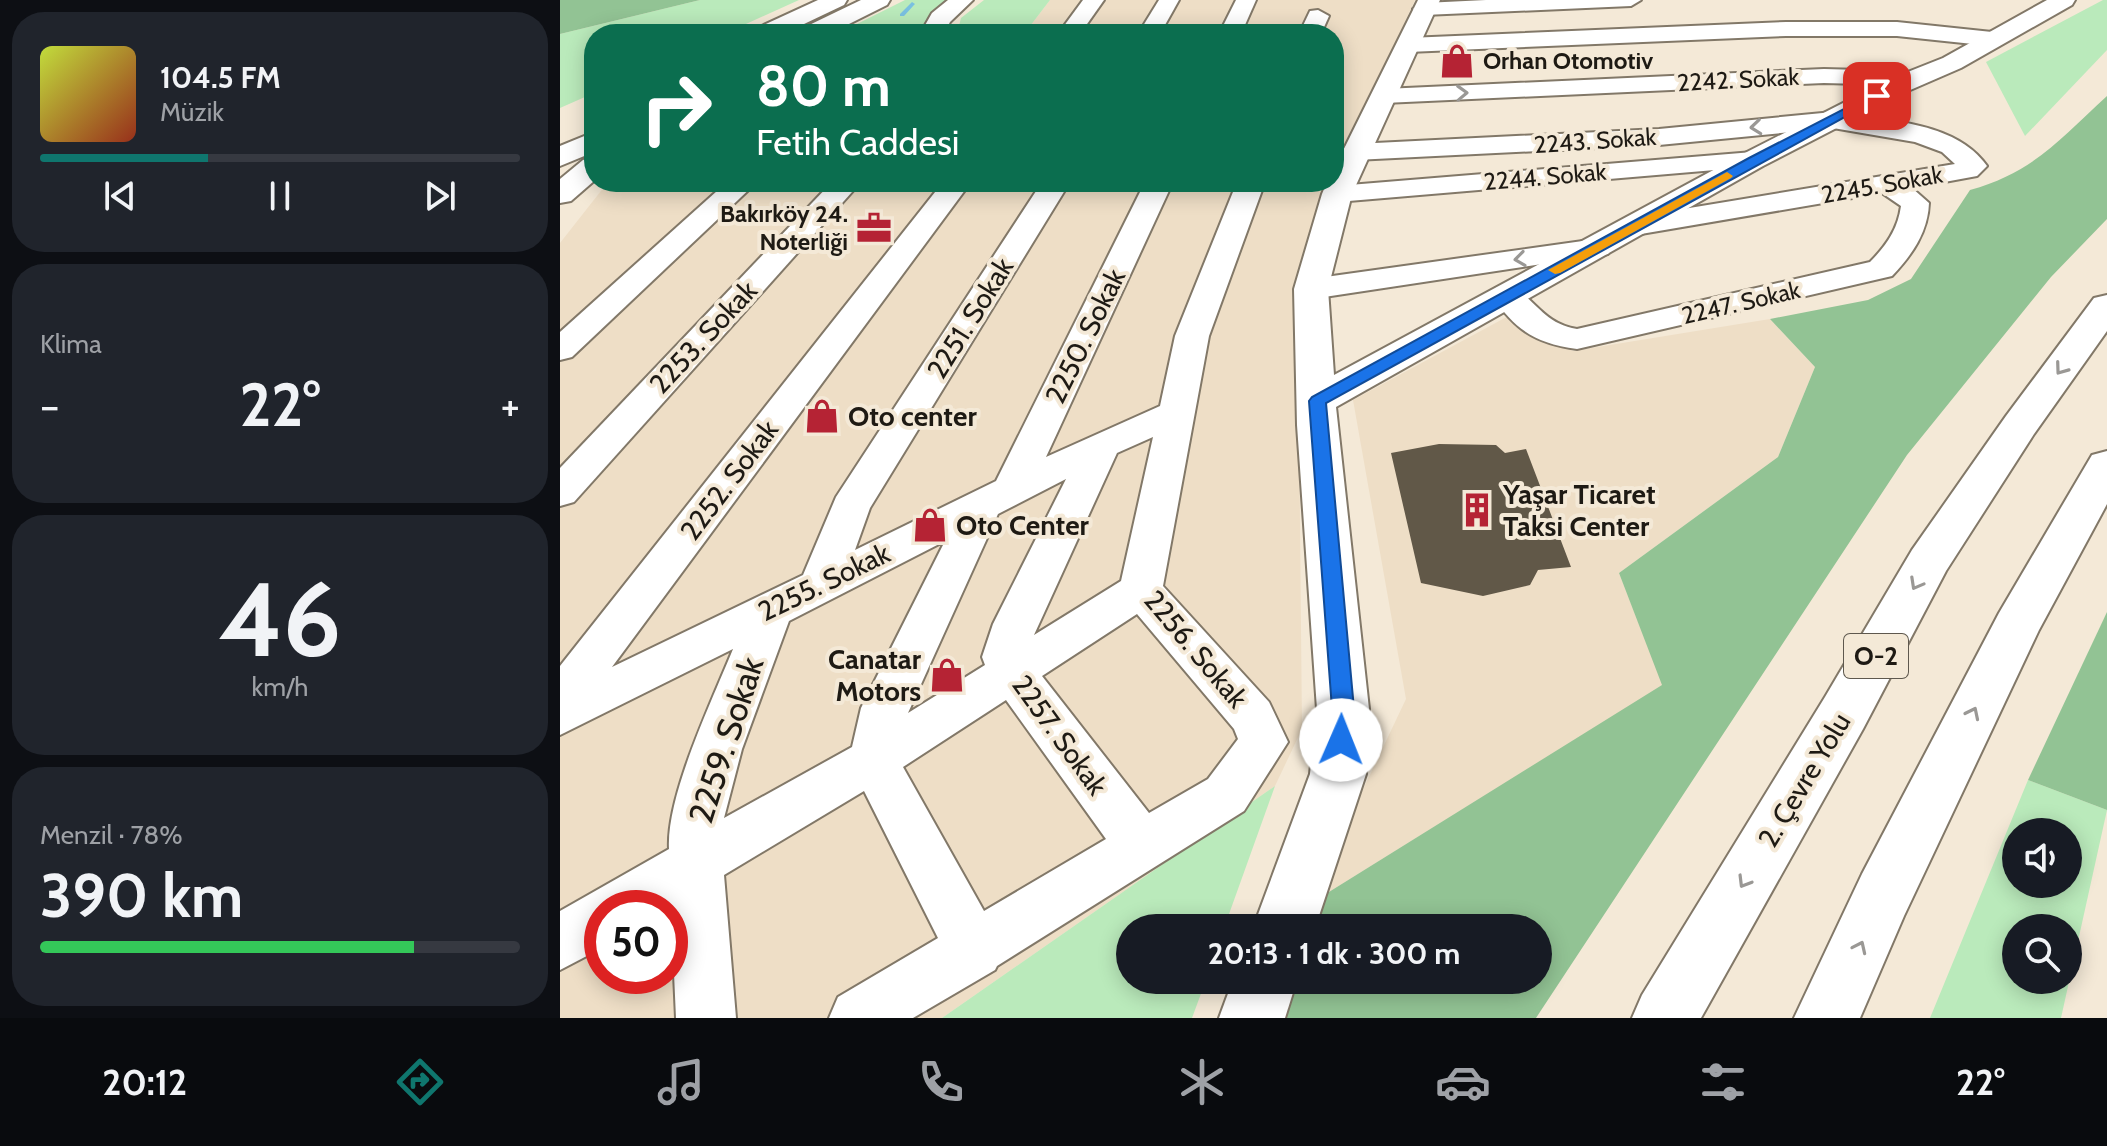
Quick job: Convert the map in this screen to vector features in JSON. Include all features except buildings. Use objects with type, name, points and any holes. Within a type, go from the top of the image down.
[{"type":"main road","points":[[785,24],[836,0]]},
{"type":"main road","points":[[830,24],[879,0]]},
{"type":"main road","points":[[937,24],[962,0]]},
{"type":"main road","points":[[1317,401],[1507,295],[1641,225],[1753,160],[1899,85],[1952,63],[2064,0]]},
{"type":"main road","points":[[1344,178],[1420,18]]},
{"type":"main road","points":[[560,132],[584,120]]},
{"type":"main road","points":[[560,157],[584,146]]},
{"type":"main road","points":[[560,194],[584,174]]},
{"type":"main road","points":[[1289,914],[1338,774],[1341,740],[1343,709],[1317,401],[1311,289],[1337,194]]},
{"type":"main road","name":"2. Çevre Yolu","points":[[1665,1018],[1844,713],[1928,562],[2020,425],[2107,306]]},
{"type":"main road","points":[[1827,1018],[1883,895],[2016,627],[2107,465]]},
{"type":"main road","points":[[1252,1018],[1260,994]]},
{"type":"street","points":[[1076,24],[1094,0]]},
{"type":"street","points":[[1155,24],[1169,0]]},
{"type":"street","points":[[1235,24],[1246,0]]},
{"type":"street","points":[[1420,18],[1631,0]]},
{"type":"street","points":[[1420,18],[1786,29],[1897,29],[1992,39]]},
{"type":"street","name":"2242. Sokak","points":[[1384,96],[1824,76],[1883,80],[1899,85]]},
{"type":"street","name":"2243. Sokak","points":[[1355,152],[1659,137],[1833,120]]},
{"type":"street","name":"2245. Sokak","points":[[1641,225],[1967,170],[1973,166],[1951,146],[1921,135],[1833,120]]},
{"type":"street","name":"2244. Sokak","points":[[1337,194],[1753,160]]},
{"type":"street","name":"2247. Sokak","points":[[1507,295],[1532,324],[1551,336],[1577,339],[1881,269],[1901,249],[1915,217],[1915,203],[1888,184]]},
{"type":"street","points":[[560,350],[732,192]]},
{"type":"street","name":"2253. Sokak","points":[[560,492],[838,192]]},
{"type":"street","name":"2252. Sokak","points":[[560,701],[949,192]]},
{"type":"street","name":"2251. Sokak","points":[[821,584],[850,507],[1050,192]]},
{"type":"street","name":"2250. Sokak","points":[[873,760],[885,708],[1154,192]]},
{"type":"street","name":"2256. Sokak","points":[[1141,844],[1226,795],[1264,742],[1252,716],[1141,590],[1192,336],[1247,192]]},
{"type":"street","points":[[1311,289],[1597,248]]},
{"type":"street","name":"2255. Sokak","points":[[560,715],[1102,445],[1177,412]]},
{"type":"street","name":"2257. Sokak","points":[[1102,445],[1015,624],[1005,657],[1011,671],[1141,844]]},
{"type":"street","points":[[647,890],[873,760],[1141,590]]},
{"type":"street","name":"2259. Sokak","points":[[706,1018],[694,832],[717,749],[772,608]]},
{"type":"street","points":[[873,760],[975,950]]},
{"type":"street","points":[[859,1018],[975,950],[1141,844]]},
{"type":"street","points":[[560,942],[584,928]]},
{"type":"shaded area","points":[[1050,0],[1415,0],[1344,153],[1344,24],[1032,24]]},
{"type":"shaded area","name":"Oto Center","points":[[600,192],[1329,192],[1298,320],[1302,729],[1275,786],[942,1018],[560,1018],[560,243]]},
{"type":"shaded area","points":[[1514,313],[1535,337],[1573,351],[1770,319],[1815,367],[1778,457],[1619,573],[1663,685],[1308,905],[1406,699],[1353,400]]},
{"type":"green space","points":[[560,0],[700,0],[601,24],[584,24],[584,28],[560,34]]},
{"type":"green space","points":[[700,0],[799,0],[746,24],[601,24]]},
{"type":"green space","points":[[905,0],[955,0],[932,24],[857,24]]},
{"type":"green space","points":[[984,0],[1050,0],[1032,24],[960,24],[961,18]]},
{"type":"green space","points":[[2107,0],[2107,50],[2025,136],[1986,62]]},
{"type":"green space","points":[[584,28],[584,97],[560,108],[560,34]]},
{"type":"green space","points":[[2107,96],[2107,219],[2051,277],[1907,455],[1552,994],[1552,914],[1306,914],[1308,905],[1662,685],[1619,573],[1778,457],[1815,367],[1770,319],[1868,300],[1911,279],[1970,190],[2012,174],[2060,140]]},
{"type":"green space","points":[[2107,612],[2107,810],[2028,780]]},
{"type":"green space","points":[[2028,780],[2107,810],[2082,923],[2082,914],[2002,914],[2002,994],[2066,994],[2061,1018],[1930,1018],[2002,843],[2002,898],[2082,898],[2082,818],[2012,818]]},
{"type":"green space","points":[[1275,786],[1229,914],[1116,914],[1116,994],[1201,994],[1192,1018],[942,1018]]},
{"type":"green space","points":[[1282,994],[1552,994],[1536,1018],[1275,1018]]},
{"type":"waterway","points":[[902,15],[912,4]]},
{"type":"slow traffic","points":[[1555,270],[1727,176]]},
{"type":"place","name":"Orhan Otomotiv","points":[[1457,61]]},
{"type":"place","name":"Bakırköy 24. Noterliği","points":[[874,228]]},
{"type":"place","name":"Oto center","points":[[822,416]]},
{"type":"place","name":"Yaşar Ticaret Taksi Center","points":[[1477,510]]},
{"type":"place","name":"Oto Center","points":[[930,525]]},
{"type":"place","name":"Canatar Motors","points":[[947,675]]},
{"type":"route","points":[[1341,740],[1343,709],[1317,401],[1507,295],[1641,225],[1753,160],[1877,96]]}]
